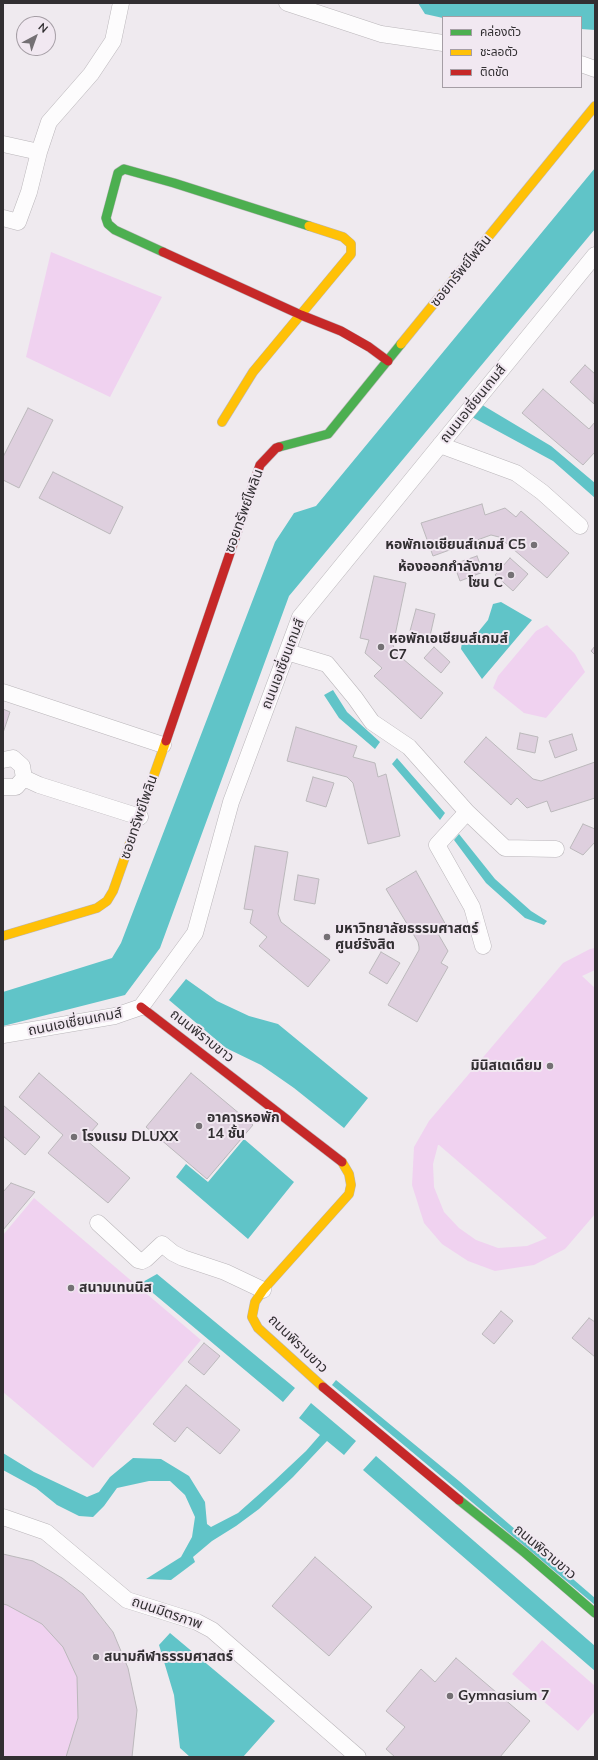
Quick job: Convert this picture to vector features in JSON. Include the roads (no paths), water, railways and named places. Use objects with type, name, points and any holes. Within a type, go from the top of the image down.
[{"type":"street","points":[[3,218],[18,222],[29,192],[39,152],[49,122],[91,74],[113,41],[121,3]]},
{"type":"street","points":[[287,3],[381,34],[442,43]]},
{"type":"street","points":[[582,64],[595,69]]},
{"type":"street","name":"ซอยทรัพย์ไพลิน","points":[[3,936],[97,908],[107,901],[140,817],[260,465],[276,448],[328,434],[595,106]]},
{"type":"street","points":[[3,144],[39,152]]},
{"type":"street","points":[[222,422],[253,372],[301,315],[351,254],[351,244],[343,237],[124,169],[118,173],[106,218],[108,224],[115,230],[301,315],[341,332],[369,347],[388,361]]},
{"type":"street","name":"ถนนเอเซี่ยนเกมส์","points":[[3,1035],[115,1016],[141,1007],[195,934],[231,802],[300,617],[595,255]]},
{"type":"street","points":[[440,444],[516,473],[542,492],[580,526]]},
{"type":"street","points":[[287,652],[327,664],[355,698],[372,722],[409,748],[467,812],[505,848],[556,849]]},
{"type":"street","points":[[3,692],[164,745]]},
{"type":"street","points":[[3,760],[13,758],[22,766],[24,778]]},
{"type":"street","points":[[24,778],[39,785],[140,817]]},
{"type":"street","points":[[4,790],[16,787],[24,778]]},
{"type":"street","points":[[467,812],[437,845],[472,907],[483,946]]},
{"type":"street","name":"ถนนพิราบขาว","points":[[141,1007],[342,1162],[349,1174],[351,1185],[349,1194],[262,1290],[255,1302],[252,1317],[258,1328],[317,1382],[378,1434],[524,1552],[595,1613]]},
{"type":"street","points":[[98,1223],[138,1260],[142,1261],[146,1259],[162,1244],[173,1253],[183,1258],[225,1272],[262,1290]]},
{"type":"street","name":"ถนนมิตรภาพ","points":[[3,1517],[46,1532],[127,1600],[197,1622],[212,1630],[358,1757]]},
{"type":"water","points":[[418,3],[595,3],[595,30],[582,29],[582,16],[442,16],[442,18],[425,14]]},
{"type":"water","points":[[595,168],[595,229],[289,596],[160,948],[125,995],[3,1026],[3,992],[112,958],[121,943],[275,542],[294,513],[316,506]]},
{"type":"water","points":[[479,403],[551,446],[595,483],[595,498],[553,461],[470,416]]},
{"type":"water","points":[[501,602],[532,620],[482,679],[461,649],[462,642],[479,631],[488,620],[493,604]]},
{"type":"water","points":[[333,690],[347,712],[380,742],[375,749],[339,718],[324,695]]},
{"type":"water","points":[[397,758],[445,813],[440,820],[392,764]]},
{"type":"water","points":[[459,834],[495,879],[531,911],[547,921],[544,925],[525,918],[486,883],[454,840]]},
{"type":"water","points":[[186,979],[217,1001],[249,1016],[278,1024],[368,1098],[344,1128],[294,1088],[261,1065],[226,1048],[169,1000]]},
{"type":"water","points":[[244,1139],[294,1182],[248,1239],[176,1177],[186,1164],[208,1182]]},
{"type":"water","points":[[157,1274],[295,1388],[283,1402],[141,1283]]},
{"type":"water","points":[[336,1380],[459,1481],[595,1598],[595,1605],[332,1385]]},
{"type":"water","points":[[311,1403],[356,1441],[344,1455],[327,1441],[293,1477],[259,1509],[212,1541],[193,1557],[195,1562],[171,1580],[146,1579],[181,1557],[192,1537],[195,1517],[185,1495],[170,1481],[149,1481],[117,1488],[104,1506],[93,1517],[79,1516],[57,1505],[36,1488],[3,1470],[3,1453],[34,1472],[87,1497],[99,1492],[110,1477],[133,1458],[161,1459],[189,1476],[205,1502],[207,1524],[211,1527],[238,1513],[306,1451],[320,1435],[299,1418]]},
{"type":"water","points":[[376,1456],[595,1646],[595,1671],[363,1470]]},
{"type":"water","points":[[170,1633],[275,1721],[243,1757],[190,1757],[180,1748],[174,1695],[159,1645]]},
{"type":"place","name":"หอพักเอเชียนส์เกมส์ C5","points":[[534,545]]},
{"type":"place","name":"ห้องออกกำลังกาย โซน C","points":[[511,575]]},
{"type":"place","name":"หอพักเอเชียนส์เกมส์ C7","points":[[381,647]]},
{"type":"place","name":"มหาวิทยาลัยธรรมศาสตร์ ศูนย์รังสิต","points":[[327,937]]},
{"type":"place","name":"มินิสเตเดียม","points":[[550,1066]]},
{"type":"place","name":"อาคารหอพัก 14 ชั้น","points":[[199,1126]]},
{"type":"place","name":"โรงแรม DLUXX","points":[[74,1137]]},
{"type":"place","name":"สนามเทนนิส","points":[[71,1288]]},
{"type":"place","name":"สนามกีฬาธรรมศาสตร์","points":[[96,1657]]},
{"type":"place","name":"Gymnasium 7","points":[[450,1696]]}]
